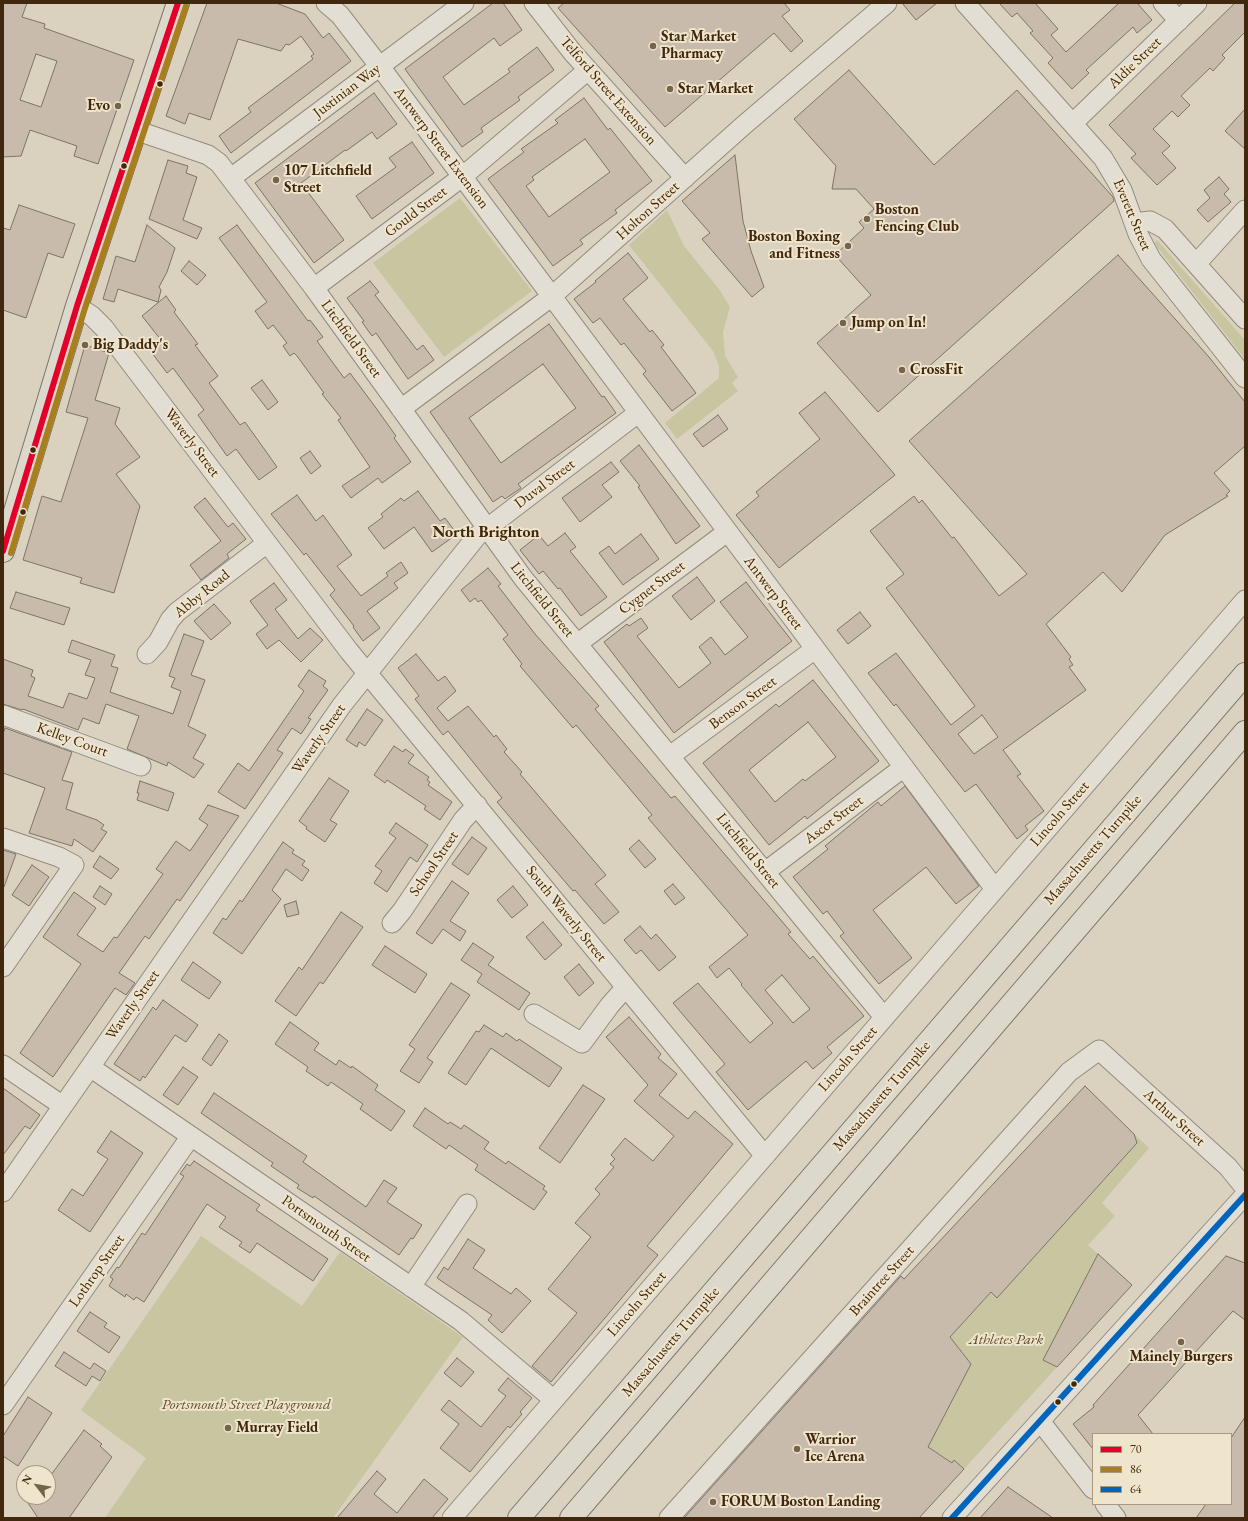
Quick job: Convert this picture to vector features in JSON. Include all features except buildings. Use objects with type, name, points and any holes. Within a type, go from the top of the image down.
[{"type":"main road","points":[[3,550],[77,306],[178,3]]},
{"type":"main road","name":"Massachusetts Turnpike","points":[[519,1518],[1245,674]]},
{"type":"main road","points":[[571,1518],[1245,732]]},
{"type":"street","name":"Antwerp Street Extension","points":[[326,3],[340,15],[380,66],[551,297]]},
{"type":"street","name":"Justinian Way","points":[[231,178],[464,3]]},
{"type":"street","name":"Telford Street Extension","points":[[534,3],[588,70],[685,178]]},
{"type":"street","name":"Holton Street","points":[[401,409],[551,297],[685,178],[887,3]]},
{"type":"street","name":"Everett Street","points":[[965,3],[1073,123],[1114,174],[1122,190],[1143,246],[1151,259],[1245,378]]},
{"type":"street","points":[[1163,3],[1179,21]]},
{"type":"street","name":"Aldie Street","points":[[1073,123],[1197,3]]},
{"type":"street","name":"Gould Street","points":[[314,288],[462,177],[588,70]]},
{"type":"street","name":"Litchfield Street","points":[[135,130],[212,157],[231,178],[314,288],[523,578],[884,1017]]},
{"type":"street","points":[[1196,264],[1245,210]]},
{"type":"street","points":[[1134,223],[1150,221],[1165,229],[1245,319]]},
{"type":"street","name":"Antwerp Street","points":[[551,297],[995,889]]},
{"type":"street","name":"Waverly Street","points":[[3,1192],[342,705],[368,673],[349,651],[104,328],[92,316],[77,306]]},
{"type":"street","name":"Duval Street","points":[[368,673],[477,536],[638,413]]},
{"type":"street","name":"Cygnet Street","points":[[577,644],[727,532]]},
{"type":"street","name":"Abby Road","points":[[147,654],[158,642],[170,620],[177,612],[267,543]]},
{"type":"street","name":"Lincoln Street","points":[[452,1518],[1245,600]]},
{"type":"street","name":"Benson Street","points":[[670,756],[815,649]]},
{"type":"street","name":"South Waverly Street","points":[[368,673],[765,1156]]},
{"type":"street","name":"Kelley Court","points":[[3,715],[141,766]]},
{"type":"street","name":"Ascot Street","points":[[765,872],[904,767]]},
{"type":"street","name":"School Street","points":[[392,923],[402,911],[463,820],[477,805]]},
{"type":"street","points":[[3,838],[74,865],[3,967]]},
{"type":"street","points":[[534,1014],[582,1043],[610,1005],[626,987]]},
{"type":"street","name":"Arthur Street","points":[[1099,1050],[1228,1167],[1245,1188]]},
{"type":"street","name":"Braintree Street","points":[[669,1518],[1069,1072],[1099,1050]]},
{"type":"street","points":[[3,1065],[63,1106]]},
{"type":"street","name":"Portsmouth Street","points":[[90,1067],[472,1330],[554,1400]]},
{"type":"street","name":"Lothrop Street","points":[[3,1405],[191,1136]]},
{"type":"street","points":[[952,1518],[1245,1195]]},
{"type":"street","points":[[411,1287],[467,1204]]},
{"type":"street","points":[[1040,1421],[1092,1487]]},
{"type":"street","points":[[1106,1505],[1116,1518]]},
{"type":"green space","points":[[460,198],[532,291],[444,357],[373,263]]},
{"type":"green space","points":[[667,210],[684,246],[719,289],[730,307],[723,332],[725,356],[738,377],[732,383],[738,391],[677,439],[665,423],[719,378],[719,366],[713,351],[629,245]]},
{"type":"green space","points":[[1157,240],[1245,340],[1245,359],[1154,243]]},
{"type":"green space","name":"Athletes Park","points":[[1134,1134],[1149,1148],[1102,1203],[1115,1216],[1088,1245],[1098,1254],[1043,1360],[1057,1367],[964,1469],[955,1461],[952,1463],[928,1447],[971,1364],[950,1337],[991,1292],[997,1298],[1137,1143]]},
{"type":"green space","name":"Portsmouth Street Playground","points":[[201,1236],[302,1306],[340,1252],[463,1337],[333,1518],[105,1518],[146,1458],[81,1410]]},
{"type":"transit line","name":"70","points":[[3,551],[77,306],[178,3]]},
{"type":"transit line","name":"86","points":[[11,553],[85,308],[186,6]]},
{"type":"transit line","name":"64","points":[[952,1518],[1245,1195]]},
{"type":"place","name":"Star Market Pharmacy","points":[[653,46]]},
{"type":"place","name":"Star Market","points":[[670,89]]},
{"type":"place","name":"Evo","points":[[118,106]]},
{"type":"place","name":"107 Litchfield Street","points":[[276,180]]},
{"type":"place","name":"Boston Fencing Club","points":[[867,219]]},
{"type":"place","name":"Boston Boxing and Fitness","points":[[848,246]]},
{"type":"place","name":"Jump on In!","points":[[843,323]]},
{"type":"place","name":"Big Daddy's","points":[[85,345]]},
{"type":"place","name":"CrossFit","points":[[902,370]]},
{"type":"place","name":"Mainely Burgers","points":[[1181,1342]]},
{"type":"place","name":"Murray Field","points":[[228,1428]]},
{"type":"place","name":"Warrior Ice Arena","points":[[797,1449]]},
{"type":"place","name":"FORUM Boston Landing","points":[[713,1502]]},
{"type":"district","name":"North Brighton","points":[[486,533]]}]
